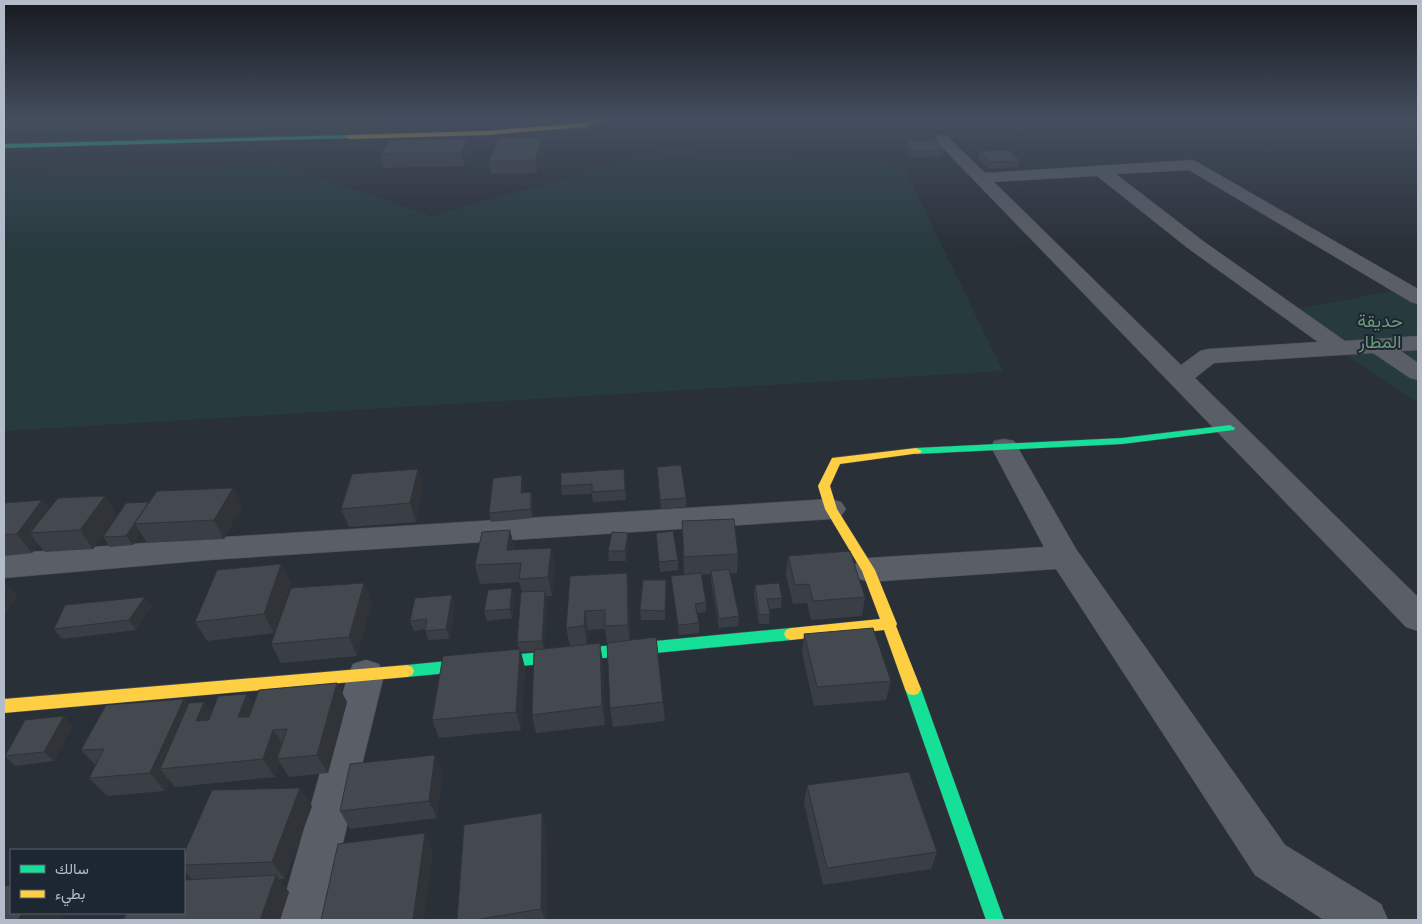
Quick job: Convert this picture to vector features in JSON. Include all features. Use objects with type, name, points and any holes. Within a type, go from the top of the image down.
[{"type":"street","points":[[965,162],[1418,618]]},
{"type":"street","points":[[981,178],[1192,164],[1418,298]]},
{"type":"street","points":[[1100,170],[1196,244],[1340,348]]},
{"type":"street","points":[[1180,378],[1208,356],[1418,343]]},
{"type":"street","points":[[1378,346],[1418,373]]},
{"type":"street","points":[[995,920],[890,624],[868,570],[831,509],[824,486],[836,461],[916,451],[1122,441],[1230,428]]},
{"type":"street","points":[[1004,447],[1065,557],[1270,860],[1365,920]]},
{"type":"street","points":[[4,566],[209,549],[831,509]]},
{"type":"street","points":[[868,570],[1065,557]]},
{"type":"street","points":[[4,706],[366,675],[890,624]]},
{"type":"street","points":[[301,920],[366,675]]},
{"type":"green space","points":[[624,162],[846,162],[903,166],[1003,371],[4,431],[4,174],[283,165],[432,216]]},
{"type":"green space","name":"حديقة المطار","points":[[1418,286],[1418,403],[1282,312]]},
{"type":"building","points":[[681,465],[686,498],[660,500],[657,467]]},
{"type":"building","points":[[418,469],[410,503],[341,509],[352,474]]},
{"type":"building","points":[[624,469],[625,490],[592,492],[592,484],[561,486],[561,473]]},
{"type":"building","points":[[522,475],[521,493],[531,492],[531,509],[489,513],[493,478]]},
{"type":"building","points":[[233,488],[214,520],[134,524],[157,491]]},
{"type":"building","points":[[105,496],[80,530],[30,533],[58,498]]},
{"type":"building","points":[[42,500],[17,534],[4,535],[4,503]]},
{"type":"building","points":[[149,502],[126,536],[103,537],[126,503]]},
{"type":"building","points":[[734,519],[738,554],[684,557],[682,521]]},
{"type":"building","points":[[510,530],[507,550],[551,548],[548,577],[519,579],[521,563],[475,565],[482,532]]},
{"type":"building","points":[[673,531],[678,560],[659,562],[656,533]]},
{"type":"building","points":[[612,532],[628,533],[625,551],[608,551]]},
{"type":"building","points":[[850,551],[865,597],[813,601],[809,584],[795,585],[788,556]]},
{"type":"building","points":[[281,564],[264,614],[195,622],[217,570]]},
{"type":"building","points":[[729,569],[739,616],[719,619],[711,571]]},
{"type":"building","points":[[627,573],[628,625],[605,626],[605,610],[585,611],[584,626],[566,628],[570,576]]},
{"type":"building","points":[[701,573],[706,602],[695,604],[699,623],[678,625],[671,576]]},
{"type":"building","points":[[643,580],[666,580],[665,611],[640,610]]},
{"type":"building","points":[[364,583],[349,637],[271,644],[291,588]]},
{"type":"building","points":[[779,583],[782,598],[767,599],[770,614],[759,615],[755,585]]},
{"type":"building","points":[[512,588],[510,609],[484,611],[488,590]]},
{"type":"building","points":[[545,591],[542,641],[517,642],[521,592]]},
{"type":"building","points":[[452,595],[446,629],[425,631],[427,619],[410,621],[415,598]]},
{"type":"building","points":[[145,597],[129,620],[54,629],[65,605]]},
{"type":"building","points":[[873,628],[891,681],[817,687],[804,634]]},
{"type":"building","points":[[656,637],[663,702],[610,708],[607,643]]},
{"type":"building","points":[[600,643],[602,706],[532,715],[534,650]]},
{"type":"building","points":[[520,649],[516,712],[432,720],[443,656]]},
{"type":"building","points":[[337,683],[317,755],[277,759],[287,729],[273,730],[263,759],[160,769],[189,703],[204,702],[196,721],[209,720],[218,696],[247,694],[238,717],[249,717],[259,690]]},
{"type":"building","points":[[184,699],[150,773],[89,778],[104,749],[81,750],[106,705]]},
{"type":"building","points":[[64,716],[44,752],[5,756],[25,720]]},
{"type":"building","points":[[435,755],[429,801],[340,811],[350,764]]},
{"type":"building","points":[[909,772],[937,852],[827,868],[807,785]]},
{"type":"building","points":[[300,788],[272,862],[185,865],[185,851],[212,790]]},
{"type":"building","points":[[542,813],[541,909],[475,920],[457,920],[464,825]]},
{"type":"building","points":[[425,833],[413,920],[321,920],[338,844]]},
{"type":"building","points":[[276,875],[260,920],[123,920],[126,914],[185,914],[185,880]]},
{"type":"building","points":[[10,885],[10,914],[21,914],[18,920],[4,920],[4,886]]},
{"type":"traffic: fast","points":[[916,451],[1122,441],[1230,428]]},
{"type":"traffic: fast","points":[[407,671],[791,634]]},
{"type":"traffic: fast","points":[[913,689],[995,920]]},
{"type":"traffic: slow","points":[[913,689],[868,570],[831,509],[824,486],[836,461],[916,451]]},
{"type":"traffic: slow","points":[[791,634],[890,624]]},
{"type":"traffic: slow","points":[[4,706],[407,671]]}]
